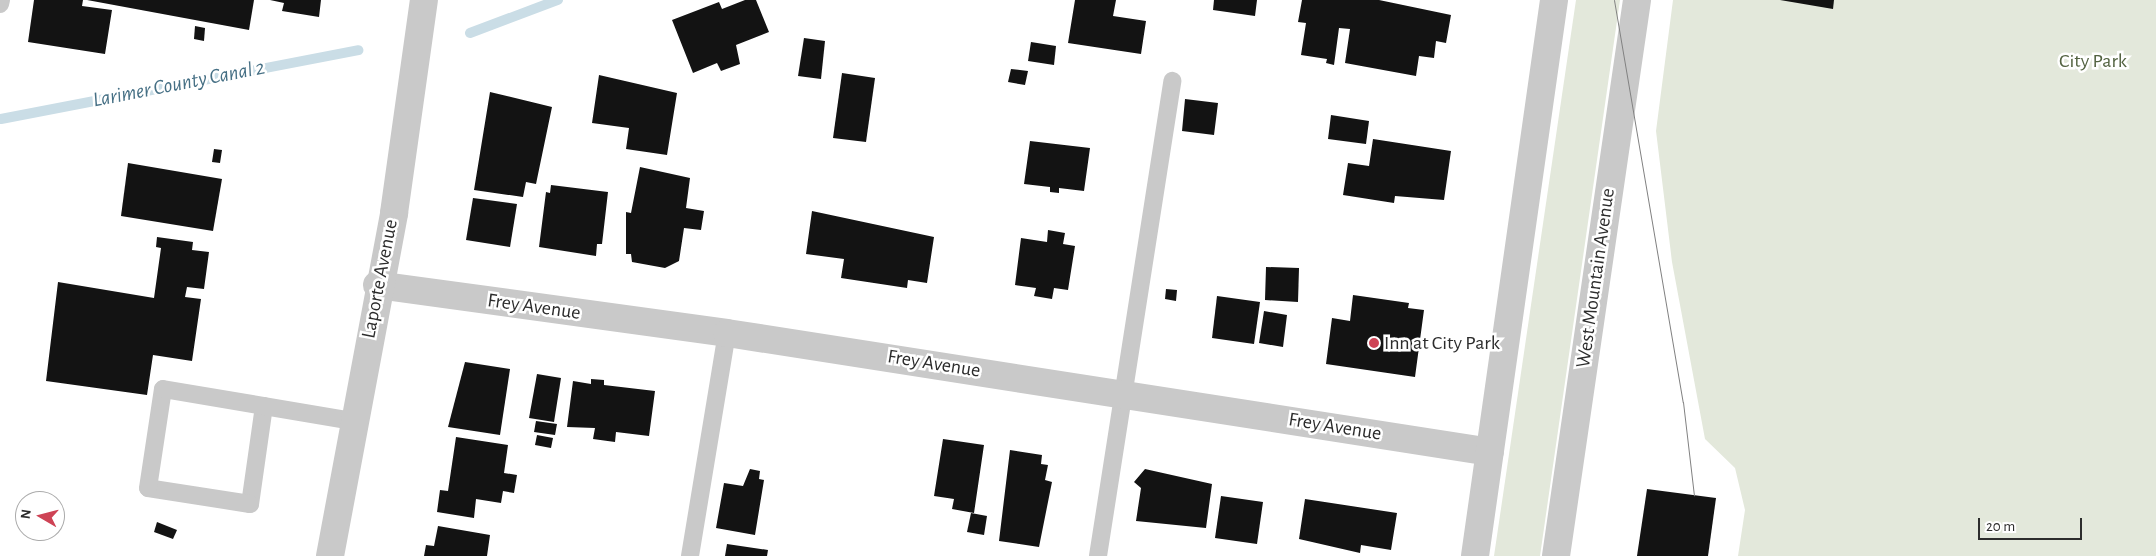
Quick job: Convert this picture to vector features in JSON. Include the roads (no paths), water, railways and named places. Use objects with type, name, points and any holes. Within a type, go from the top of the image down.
[{"type":"street","name":"Laporte Avenue","points":[[330,556],[377,285],[394,213],[424,0]]},
{"type":"street","points":[[1475,556],[1554,0]]},
{"type":"street","name":"West Mountain Avenue","points":[[1556,556],[1636,0]]},
{"type":"street","name":"Frey Avenue","points":[[377,285],[727,333],[1122,393],[1490,452]]},
{"type":"lane","points":[[0,4],[1,0]]},
{"type":"lane","points":[[1098,556],[1172,81]]},
{"type":"lane","points":[[690,556],[727,333]]},
{"type":"lane","points":[[264,406],[250,504],[148,488],[162,388],[353,421]]},
{"type":"waterway","name":"Larimer County Canal 2","points":[[470,33],[558,0]]},
{"type":"waterway","name":"Larimer County Canal 2","points":[[1,119],[358,50]]},
{"type":"tram line","points":[[1614,0],[1683,402],[1694,495]]},
{"type":"place","name":"Inn at City Park","points":[[1374,343]]},
{"type":"park label","name":"City Park","points":[[2093,61]]}]
